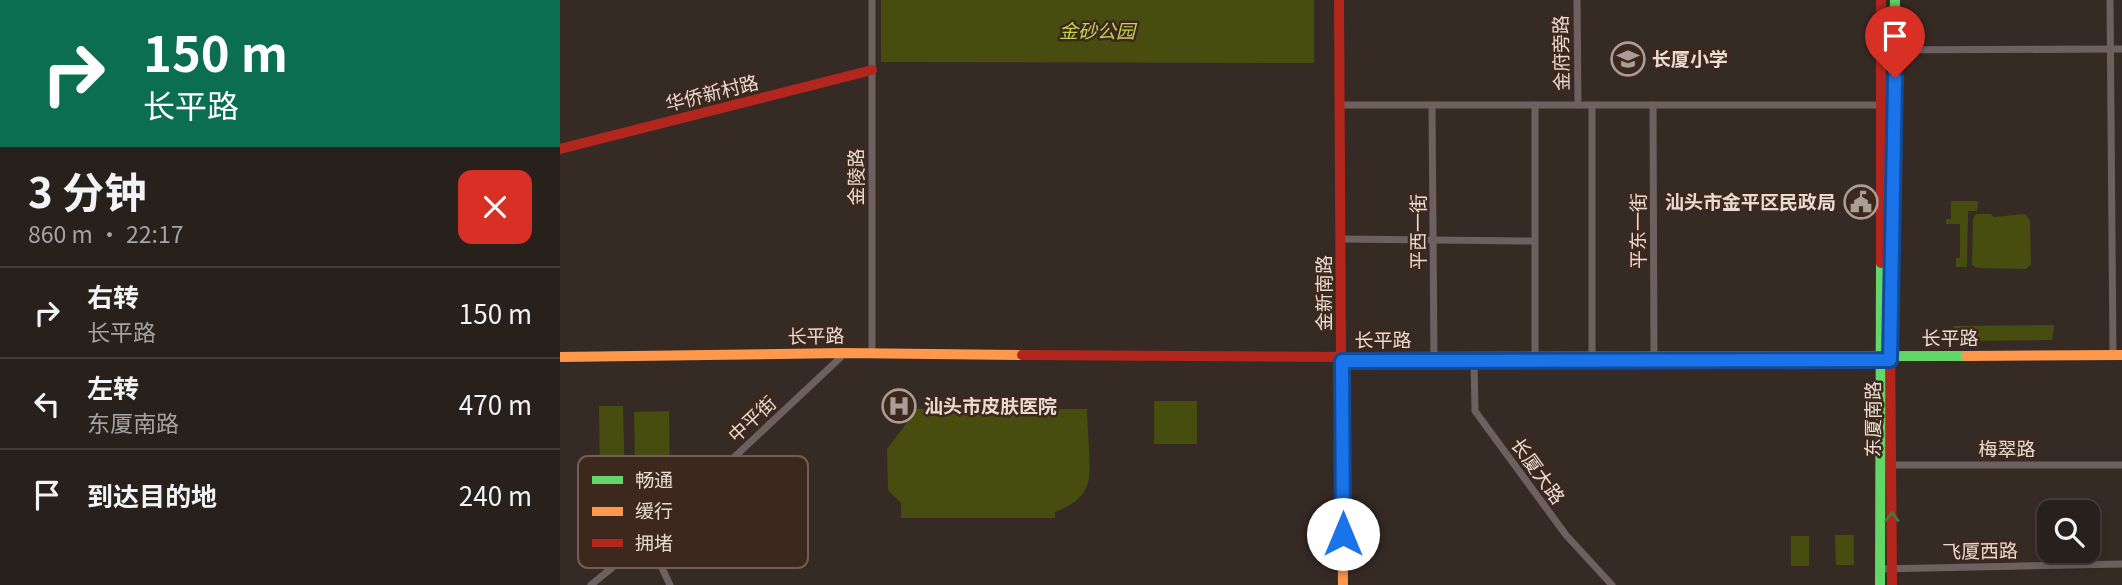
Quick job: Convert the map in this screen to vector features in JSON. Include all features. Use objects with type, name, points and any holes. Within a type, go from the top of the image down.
[{"type":"street","name":"金陵路","points":[[872,0],[872,353]]},
{"type":"street","name":"金新南路","points":[[1337,0],[1343,585]]},
{"type":"street","name":"金新南路","points":[[1337,0],[1338,585]]},
{"type":"street","name":"金府旁路","points":[[1577,0],[1578,106]]},
{"type":"street","name":"东厦南路","points":[[1881,0],[1885,358],[1891,465],[1892,585]]},
{"type":"street","name":"东厦南路","points":[[1880,585],[1885,358],[1895,106],[1895,0]]},
{"type":"street","points":[[2110,0],[2119,356]]},
{"type":"street","points":[[1882,50],[2122,49]]},
{"type":"street","name":"华侨新村路","points":[[560,149],[872,70]]},
{"type":"street","points":[[1340,106],[1895,106]]},
{"type":"street","name":"平西一街","points":[[1432,106],[1434,358]]},
{"type":"street","points":[[1535,106],[1535,357]]},
{"type":"street","points":[[1592,106],[1592,357]]},
{"type":"street","name":"平东一街","points":[[1653,106],[1654,357]]},
{"type":"street","points":[[1341,239],[1534,241]]},
{"type":"street","name":"长平路","points":[[560,359],[872,353],[1474,361],[2119,356]]},
{"type":"street","name":"中平街","points":[[735,456],[840,358]]},
{"type":"street","name":"长平路","points":[[560,359],[1885,358]]},
{"type":"street","name":"长厦大路","points":[[1474,361],[1475,411],[1566,535],[1612,585]]},
{"type":"street","name":"梅翠路","points":[[1891,465],[2122,465]]},
{"type":"street","name":"飞厦西路","points":[[1880,569],[2122,564]]},
{"type":"street","name":"中平街","points":[[591,585],[612,568]]},
{"type":"street","points":[[662,568],[670,585]]},
{"type":"green space","name":"金砂公园","points":[[881,0],[1314,0],[1314,63],[881,62]]},
{"type":"green space","points":[[1951,201],[1978,201],[1977,211],[1968,211],[1967,267],[1956,267],[1956,258],[1960,258],[1960,224],[1946,224],[1946,219],[1951,219]]},
{"type":"green space","points":[[1976,214],[1991,214],[1994,217],[2025,214],[2030,220],[2031,264],[2026,269],[1978,268],[1972,265],[1973,219]]},
{"type":"green space","points":[[2054,325],[2052,340],[1959,341],[1954,336],[1954,326]]},
{"type":"green space","points":[[1154,401],[1197,401],[1197,444],[1154,444]]},
{"type":"green space","points":[[599,406],[623,406],[624,456],[600,456]]},
{"type":"green space","points":[[909,409],[1087,409],[1090,468],[1086,488],[1075,501],[1055,512],[1055,518],[901,518],[901,503],[888,490],[887,449],[909,420]]},
{"type":"green space","points":[[669,411],[670,456],[635,456],[634,412]]},
{"type":"green space","points":[[1835,535],[1854,535],[1854,565],[1836,565]]},
{"type":"green space","points":[[1791,536],[1809,536],[1809,566],[1791,566]]},
{"type":"traffic: fast","points":[[1890,336],[1895,0]]},
{"type":"traffic: fast","points":[[1880,585],[1881,263]]},
{"type":"traffic: fast","points":[[1352,357],[1966,356]]},
{"type":"traffic: slow","points":[[560,357],[844,353],[1022,355]]},
{"type":"traffic: slow","points":[[1966,356],[2122,355]]},
{"type":"traffic: slow","points":[[1341,360],[1343,585]]},
{"type":"traffic: jam","points":[[1339,0],[1341,360]]},
{"type":"traffic: jam","points":[[1881,0],[1881,263]]},
{"type":"traffic: jam","points":[[560,149],[872,70]]},
{"type":"traffic: jam","points":[[1890,336],[1892,585]]},
{"type":"traffic: jam","points":[[1022,355],[1352,357]]},
{"type":"place","name":"长厦小学","points":[[1628,59]]},
{"type":"place","name":"汕头市金平区民政局","points":[[1861,202]]},
{"type":"place","name":"汕头市皮肤医院","points":[[899,406]]},
{"type":"route","points":[[1343,534],[1342,361],[1890,360],[1895,78]]}]
